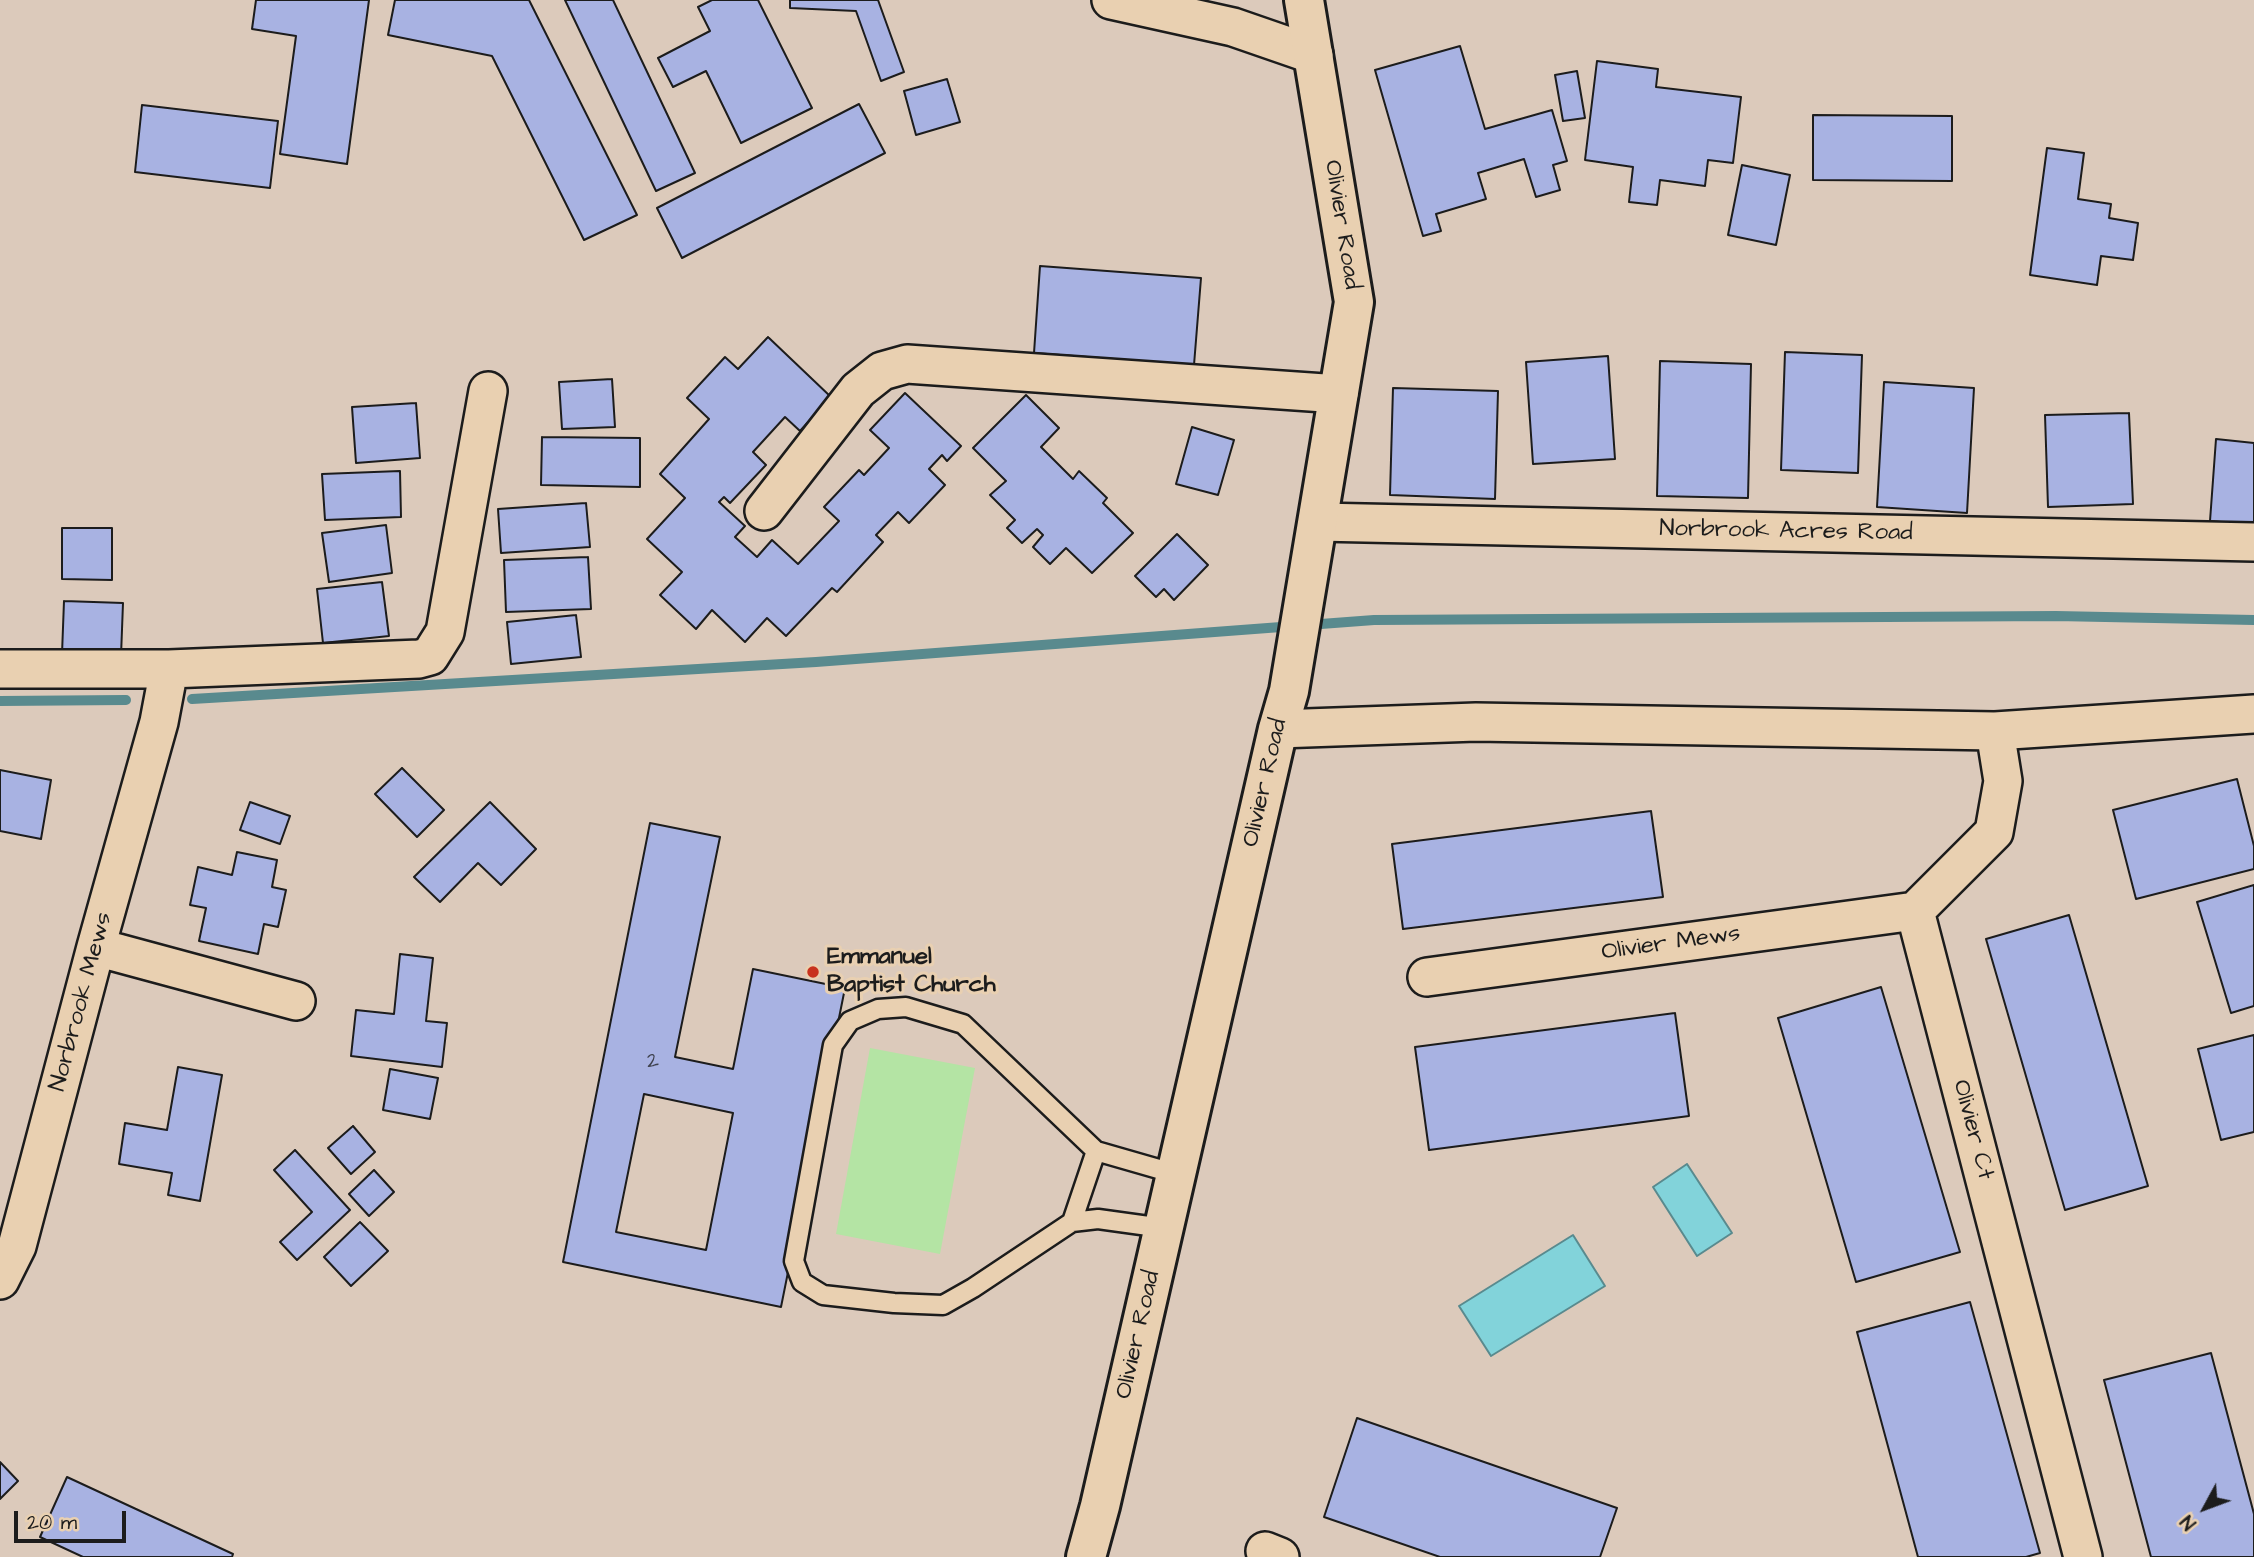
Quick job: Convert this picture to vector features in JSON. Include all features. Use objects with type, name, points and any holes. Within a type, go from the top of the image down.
[{"type":"main road","name":"Olivier Road","points":[[1086,1557],[1289,691],[1354,302],[1304,0]]},
{"type":"street","points":[[1111,0],[1233,27],[1314,55]]},
{"type":"street","points":[[764,511],[858,390],[882,372],[907,364],[1339,394]]},
{"type":"street","points":[[0,669],[169,669],[419,659],[430,656],[445,632],[488,391]]},
{"type":"street","name":"Norbrook Acres Road","points":[[1318,523],[2254,542]]},
{"type":"street","name":"Norbrook Mews","points":[[0,1280],[17,1246],[159,722],[169,669]]},
{"type":"street","points":[[1278,729],[1476,722],[1994,731],[2254,714]]},
{"type":"street","points":[[1915,911],[1994,832],[2003,781],[1994,731]]},
{"type":"street","name":"Olivier Mews","points":[[1427,977],[1915,911]]},
{"type":"street","name":"Olivier Ct","points":[[1915,911],[2083,1557]]},
{"type":"street","points":[[96,947],[296,1001]]},
{"type":"lane","points":[[1163,1228],[1098,1219],[1073,1222],[943,1304],[894,1303],[824,1294],[802,1282],[794,1261],[833,1045],[850,1021],[878,1009],[906,1007],[963,1024],[1096,1151],[1176,1174]]},
{"type":"lane","points":[[1073,1222],[1096,1151]]},
{"type":"green space","points":[[870,1048],[975,1068],[940,1254],[836,1234]]},
{"type":"water","points":[[1687,1164],[1732,1233],[1697,1256],[1653,1187]]},
{"type":"water","points":[[1573,1235],[1605,1286],[1491,1356],[1459,1306]]},
{"type":"building","points":[[256,0],[369,0],[347,164],[280,154],[296,36],[252,29]]},
{"type":"building","points":[[395,0],[529,0],[637,215],[584,240],[492,56],[388,35]]},
{"type":"building","points":[[565,0],[613,0],[695,173],[656,191]]},
{"type":"building","points":[[712,0],[758,0],[812,108],[741,143],[706,71],[673,87],[658,58],[710,31],[698,7]]},
{"type":"building","points":[[790,0],[878,0],[904,72],[881,81],[856,11],[790,8]]},
{"type":"building","points":[[1460,46],[1485,129],[1552,110],[1567,161],[1553,165],[1560,190],[1536,197],[1524,159],[1478,173],[1486,199],[1436,214],[1441,231],[1423,236],[1375,70]]},
{"type":"building","points":[[1597,61],[1658,69],[1656,87],[1741,97],[1733,163],[1708,160],[1705,186],[1660,180],[1657,205],[1629,202],[1633,167],[1585,160]]},
{"type":"building","points":[[1577,71],[1585,118],[1563,121],[1555,75]]},
{"type":"building","points":[[947,79],[960,122],[916,135],[904,91]]},
{"type":"building","points":[[859,104],[885,153],[682,258],[657,208]]},
{"type":"building","points":[[142,105],[278,121],[270,188],[135,172]]},
{"type":"building","points":[[1813,115],[1952,116],[1952,181],[1813,180]]},
{"type":"building","points":[[2047,148],[2084,153],[2078,199],[2111,204],[2109,218],[2138,223],[2133,260],[2101,256],[2097,285],[2030,275]]},
{"type":"building","points":[[1742,165],[1790,175],[1776,245],[1728,235]]},
{"type":"building","points":[[1040,266],[1201,278],[1194,365],[1034,353]]},
{"type":"building","points":[[768,337],[831,397],[800,431],[785,417],[753,452],[766,465],[730,503],[724,497],[719,502],[745,526],[735,537],[757,557],[772,540],[798,564],[839,521],[824,507],[859,470],[864,475],[889,448],[870,430],[905,393],[961,446],[947,461],[942,455],[929,469],[945,485],[909,523],[898,512],[876,535],[883,542],[837,592],[832,588],[786,636],[767,618],[745,642],[712,610],[696,629],[660,595],[682,572],[647,539],[685,498],[660,474],[709,419],[687,398],[725,357],[738,369]]},
{"type":"building","points":[[1785,352],[1862,355],[1858,473],[1781,470]]},
{"type":"building","points":[[1608,356],[1615,459],[1533,464],[1526,362]]},
{"type":"building","points":[[1660,361],[1751,364],[1748,498],[1657,496]]},
{"type":"building","points":[[612,379],[615,427],[562,429],[559,382]]},
{"type":"building","points":[[1884,382],[1974,388],[1967,513],[1877,507]]},
{"type":"building","points":[[1393,388],[1498,391],[1495,499],[1390,495]]},
{"type":"building","points":[[1026,395],[1059,428],[1041,447],[1073,479],[1079,471],[1107,498],[1103,503],[1133,533],[1092,573],[1066,548],[1050,564],[1033,547],[1043,535],[1037,529],[1022,543],[1007,528],[1015,520],[990,495],[1006,481],[973,448]]},
{"type":"building","points":[[416,403],[420,458],[356,463],[352,407]]},
{"type":"building","points":[[2129,413],[2133,504],[2048,507],[2045,415]]},
{"type":"building","points":[[1192,427],[1234,440],[1218,495],[1176,484]]},
{"type":"building","points":[[542,437],[640,438],[640,487],[541,485]]},
{"type":"building","points":[[2216,439],[2254,443],[2254,525],[2210,521]]},
{"type":"building","points":[[400,471],[401,517],[325,520],[322,474]]},
{"type":"building","points":[[586,503],[590,547],[501,553],[498,509]]},
{"type":"building","points":[[386,525],[392,573],[329,582],[322,533]]},
{"type":"building","points":[[62,528],[112,528],[112,580],[62,579]]},
{"type":"building","points":[[1177,534],[1208,565],[1174,600],[1164,589],[1156,597],[1135,576]]},
{"type":"building","points":[[588,557],[591,609],[506,612],[504,560]]},
{"type":"building","points":[[382,582],[389,636],[323,643],[317,589]]},
{"type":"building","points":[[64,601],[123,603],[121,656],[62,654]]},
{"type":"building","points":[[576,615],[581,657],[511,664],[507,622]]},
{"type":"building","points":[[402,768],[444,810],[417,837],[375,794]]},
{"type":"building","points":[[0,770],[51,780],[41,839],[0,831]]},
{"type":"building","points":[[2237,779],[2254,846],[2254,869],[2136,899],[2113,810]]},
{"type":"building","points":[[250,802],[290,816],[280,844],[240,830]]},
{"type":"building","points":[[490,802],[536,849],[501,885],[478,863],[440,902],[414,877]]},
{"type":"building","points":[[1651,811],[1663,897],[1403,929],[1392,844]]},
{"type":"building","points":[[650,823],[720,837],[675,1057],[733,1069],[753,969],[845,988],[781,1307],[563,1262]],"holes":[[[644,1094],[733,1113],[706,1250],[616,1232]]]},
{"type":"building","points":[[237,852],[277,860],[272,887],[286,890],[278,927],[264,924],[258,954],[199,941],[206,908],[190,905],[198,867],[232,875]]},
{"type":"building","points":[[2254,885],[2254,1006],[2231,1013],[2197,902]]},
{"type":"building","points":[[2069,915],[2148,1186],[2065,1210],[1986,939]]},
{"type":"building","points":[[400,954],[433,958],[426,1021],[447,1023],[442,1067],[351,1056],[356,1010],[394,1014]]},
{"type":"building","points":[[1881,987],[1960,1252],[1856,1282],[1778,1018]]},
{"type":"building","points":[[1675,1013],[1689,1116],[1429,1150],[1415,1047]]},
{"type":"building","points":[[2254,1035],[2254,1132],[2221,1140],[2198,1049]]},
{"type":"building","points":[[178,1067],[222,1075],[200,1201],[168,1195],[172,1173],[119,1164],[125,1123],[167,1130]]},
{"type":"building","points":[[390,1069],[438,1078],[430,1119],[383,1110]]},
{"type":"building","points":[[353,1126],[375,1152],[351,1174],[328,1148]]},
{"type":"building","points":[[295,1150],[350,1210],[297,1260],[280,1242],[312,1212],[274,1170]]},
{"type":"building","points":[[374,1170],[394,1192],[369,1216],[349,1194]]},
{"type":"building","points":[[360,1222],[388,1251],[351,1286],[324,1257]]},
{"type":"building","points":[[1970,1302],[2040,1553],[2026,1557],[1918,1557],[1857,1332]]},
{"type":"building","points":[[2211,1353],[2254,1514],[2254,1557],[2151,1557],[2104,1380]]},
{"type":"building","points":[[1357,1418],[1617,1508],[1600,1557],[1440,1557],[1324,1517]]},
{"type":"building","points":[[0,1462],[18,1481],[0,1499]]},
{"type":"building","points":[[67,1477],[233,1554],[232,1557],[83,1557],[40,1537]]},
{"type":"waterway","points":[[192,699],[816,662],[1374,620],[2056,616],[2254,620]]},
{"type":"waterway","points":[[0,701],[126,700]]},
{"type":"place","name":"Emmanuel Baptist Church","points":[[813,972]]}]
